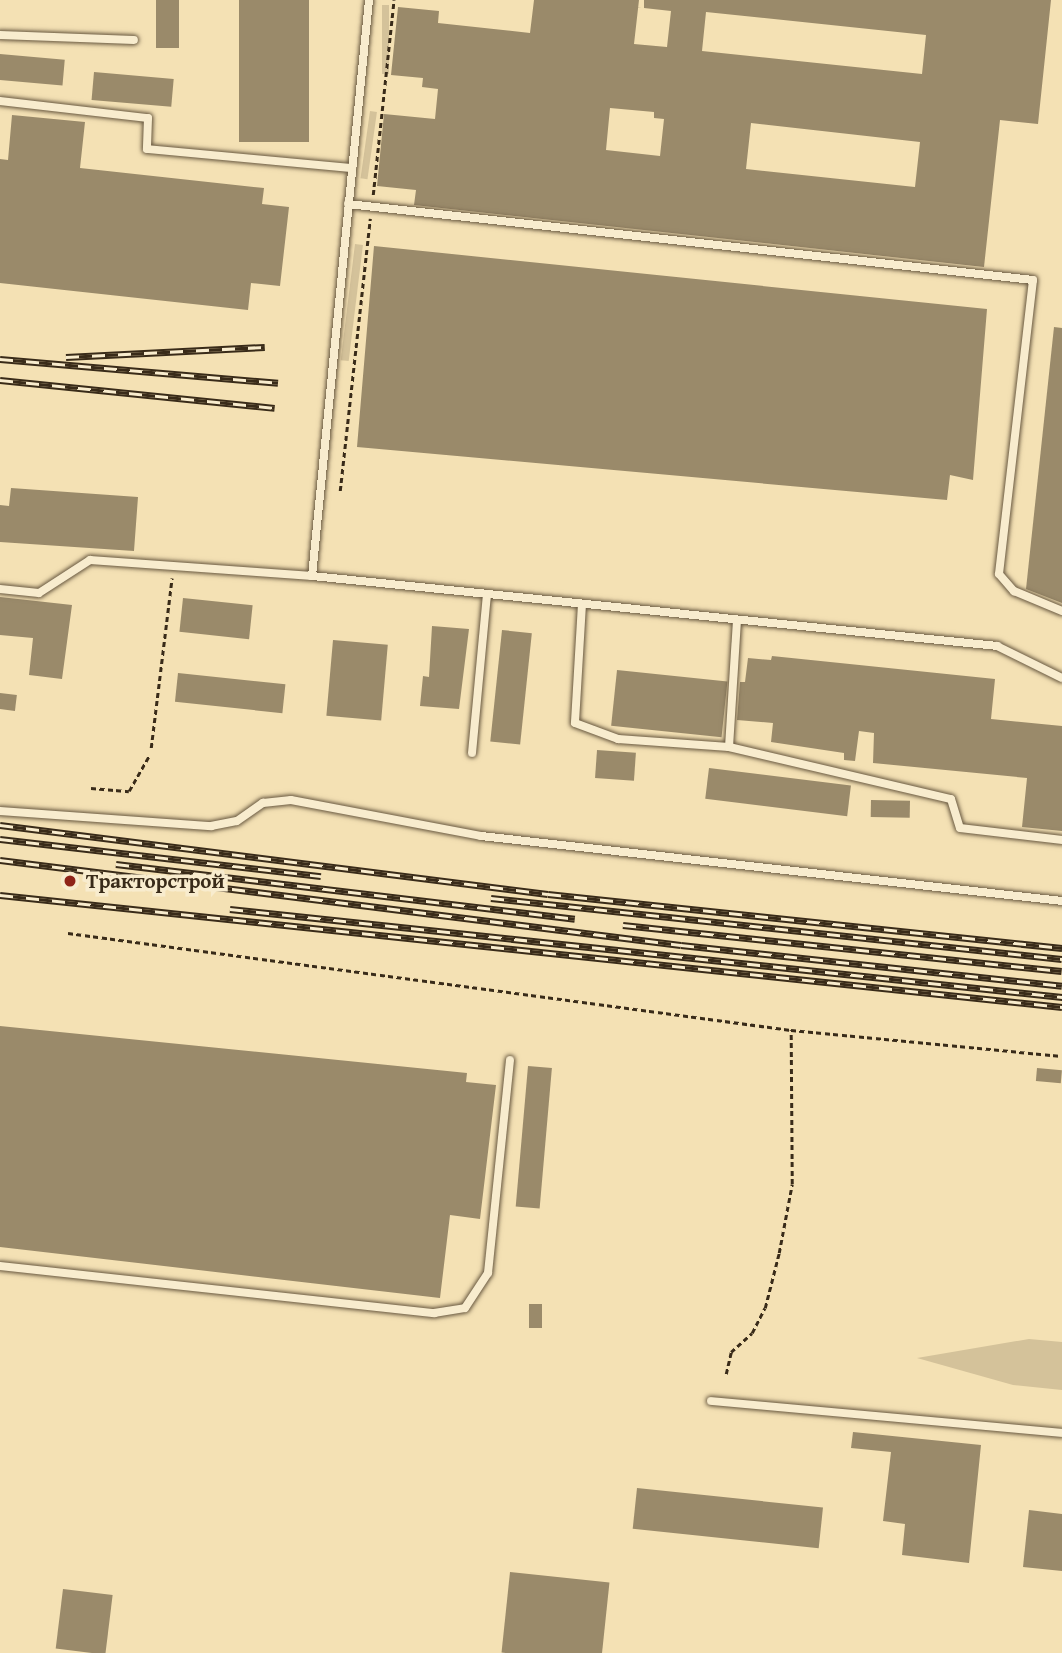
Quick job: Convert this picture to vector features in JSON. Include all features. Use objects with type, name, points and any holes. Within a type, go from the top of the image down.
[{"type":"lane","points":[[312,576],[369,0]]},
{"type":"lane","points":[[0,35],[134,40]]},
{"type":"lane","points":[[0,101],[148,117],[147,149],[352,168]]},
{"type":"lane","points":[[348,204],[1033,280],[999,574],[1014,591],[1062,611]]},
{"type":"lane","points":[[0,589],[39,593],[90,560],[312,576],[997,646],[1062,678]]},
{"type":"lane","points":[[472,753],[488,595]]},
{"type":"lane","points":[[582,604],[575,723],[618,739],[729,747],[951,799],[960,828],[1062,839]]},
{"type":"lane","points":[[729,747],[737,621]]},
{"type":"lane","points":[[0,811],[211,826],[237,821],[263,803],[291,800],[481,836],[1062,901]]},
{"type":"lane","points":[[0,1266],[434,1313],[466,1308],[488,1273],[510,1060]]},
{"type":"lane","points":[[710,1401],[1062,1433]]},
{"type":"path","points":[[340,491],[394,0]]},
{"type":"path","points":[[151,748],[174,566]]},
{"type":"path","points":[[91,789],[129,791],[149,756]]},
{"type":"path","points":[[68,933],[791,1030],[1062,1056]]},
{"type":"path","points":[[726,1374],[731,1352],[752,1333],[765,1308],[779,1253],[792,1184],[791,1030]]},
{"type":"shaded area","points":[[382,5],[389,5],[389,74],[382,74]]},
{"type":"shaded area","points":[[370,111],[377,112],[367,179],[361,178]]},
{"type":"shaded area","points":[[355,244],[363,245],[349,361],[341,360]]},
{"type":"shaded area","points":[[1029,1339],[1062,1342],[1062,1390],[1013,1385],[917,1358]]},
{"type":"building","points":[[156,0],[179,0],[179,48],[156,48]]},
{"type":"building","points":[[239,0],[309,0],[309,142],[239,142]]},
{"type":"building","points":[[534,0],[639,0],[634,44],[667,47],[671,11],[644,8],[644,0],[1051,0],[1038,124],[1000,120],[984,267],[414,205],[416,190],[377,186],[384,114],[435,119],[438,89],[422,87],[423,78],[391,75],[398,7],[439,11],[438,23],[530,33]],"holes":[[[706,12],[926,35],[922,74],[702,51]],[[610,108],[654,112],[654,118],[664,119],[660,156],[606,150]],[[751,123],[920,142],[915,187],[746,169]]]},
{"type":"building","points":[[0,54],[65,60],[62,86],[0,80]]},
{"type":"building","points":[[94,72],[174,79],[171,107],[92,100]]},
{"type":"building","points":[[12,115],[85,122],[80,168],[264,188],[262,204],[289,207],[280,286],[251,283],[248,310],[0,283],[0,159],[8,160]]},
{"type":"building","points":[[374,246],[987,309],[973,480],[950,475],[947,500],[357,447]]},
{"type":"building","points":[[1054,327],[1062,328],[1062,603],[1026,589]]},
{"type":"building","points":[[11,488],[138,497],[134,551],[0,542],[0,505],[9,506]]},
{"type":"building","points":[[0,597],[72,605],[62,679],[29,675],[33,638],[0,635]]},
{"type":"building","points":[[183,598],[253,605],[249,639],[179,632]]},
{"type":"building","points":[[432,626],[469,629],[459,709],[420,706],[423,676],[429,677]]},
{"type":"building","points":[[502,630],[532,633],[520,745],[490,741]]},
{"type":"building","points":[[333,640],[388,645],[381,721],[326,716]]},
{"type":"building","points":[[772,656],[995,679],[991,719],[1062,726],[1062,831],[1022,827],[1027,778],[873,763],[874,733],[859,731],[855,761],[844,760],[844,753],[771,742],[773,723],[737,720],[740,682],[745,682],[748,658],[771,660]]},
{"type":"building","points":[[617,670],[727,682],[722,737],[611,726]]},
{"type":"building","points":[[178,673],[285,684],[282,713],[175,702]]},
{"type":"building","points":[[0,693],[17,695],[15,711],[0,709]]},
{"type":"building","points":[[597,750],[636,753],[634,781],[595,778]]},
{"type":"building","points":[[709,768],[851,785],[847,816],[705,799]]},
{"type":"building","points":[[871,800],[910,801],[910,818],[871,817]]},
{"type":"building","points":[[0,1026],[467,1073],[466,1082],[496,1085],[480,1219],[450,1215],[440,1298],[0,1247]]},
{"type":"building","points":[[528,1066],[552,1068],[540,1209],[516,1206]]},
{"type":"building","points":[[1037,1068],[1062,1070],[1061,1083],[1036,1081]]},
{"type":"building","points":[[529,1304],[542,1304],[542,1328],[529,1328]]},
{"type":"building","points":[[853,1432],[981,1445],[969,1563],[902,1555],[905,1524],[883,1521],[891,1452],[851,1448]]},
{"type":"building","points":[[637,1488],[823,1508],[819,1548],[633,1529]]},
{"type":"building","points":[[1029,1510],[1062,1514],[1062,1571],[1023,1567]]},
{"type":"building","points":[[510,1572],[609,1582],[602,1653],[502,1653]]},
{"type":"building","points":[[63,1589],[113,1595],[106,1653],[56,1649]]},
{"type":"railway","points":[[66,357],[265,347]]},
{"type":"railway","points":[[0,359],[278,383]]},
{"type":"railway","points":[[0,380],[275,408]]},
{"type":"railway","points":[[0,825],[548,894],[1062,948]]},
{"type":"railway","points":[[0,839],[321,876]]},
{"type":"railway","points":[[0,860],[681,945],[1062,986]]},
{"type":"railway","points":[[116,864],[575,919]]},
{"type":"railway","points":[[0,895],[1062,1007]]},
{"type":"railway","points":[[491,898],[1062,959]]},
{"type":"railway","points":[[230,909],[1062,997]]},
{"type":"railway","points":[[623,925],[1062,971]]},
{"type":"place","name":"Тракторстрой","points":[[70,881]]}]
